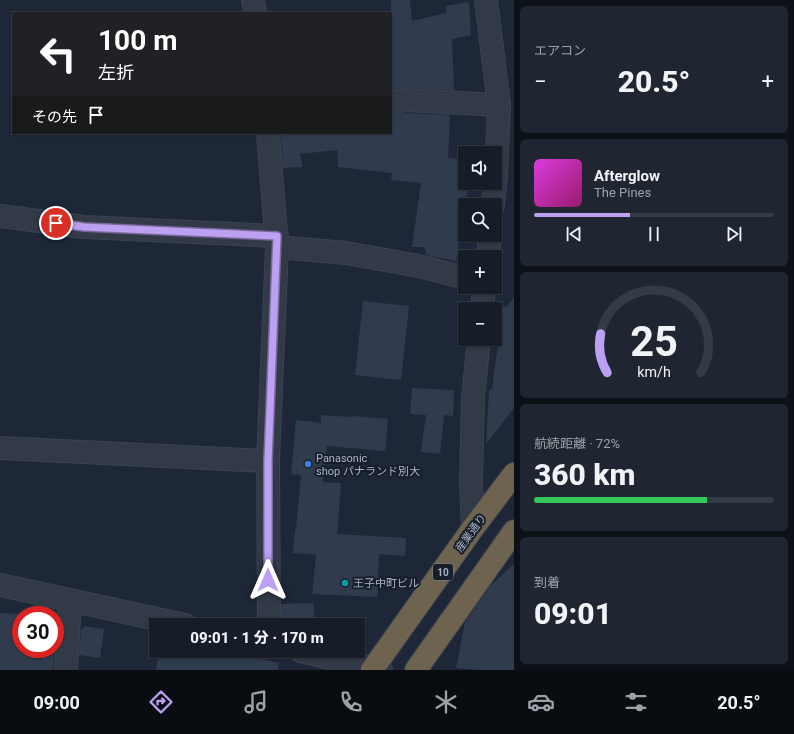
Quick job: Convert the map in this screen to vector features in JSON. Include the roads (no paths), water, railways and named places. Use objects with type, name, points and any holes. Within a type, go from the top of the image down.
[{"type":"highway","name":"産業通り","points":[[376,670],[474,528],[514,474]]},
{"type":"highway","points":[[416,670],[514,532]]},
{"type":"street","points":[[253,0],[255,12]]},
{"type":"street","points":[[486,0],[499,105],[497,146]]},
{"type":"street","points":[[392,102],[406,100],[499,105]]},
{"type":"street","points":[[268,134],[277,241],[268,461],[269,618]]},
{"type":"street","points":[[502,168],[514,152]]},
{"type":"street","points":[[0,216],[84,227],[277,241],[419,266],[458,276]]},
{"type":"street","points":[[474,528],[471,482],[473,397],[478,346]]},
{"type":"street","points":[[0,448],[268,461]]},
{"type":"street","points":[[0,585],[153,618]]},
{"type":"street","points":[[66,670],[70,600]]},
{"type":"street","points":[[329,658],[376,670]]},
{"type":"place","name":"Panasonic shop パナランド別大","points":[[308,464]]},
{"type":"place","name":"王子中町ビル","points":[[345,583]]}]
